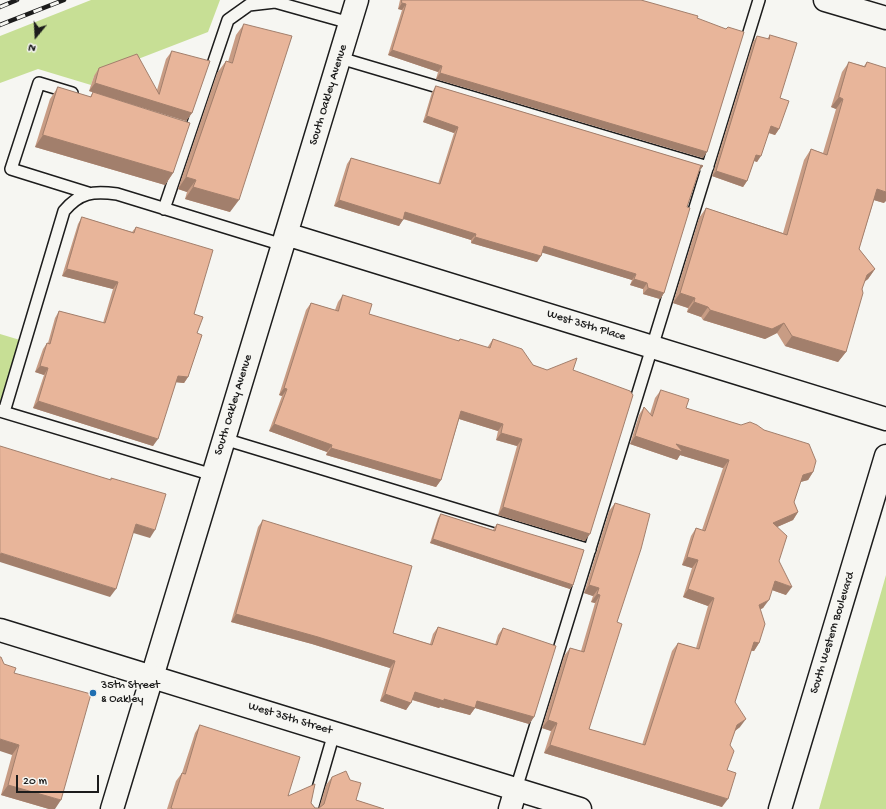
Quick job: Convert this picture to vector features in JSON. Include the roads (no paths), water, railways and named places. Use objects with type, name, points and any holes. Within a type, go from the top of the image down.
[{"type":"street","name":"South Oakley Avenue","points":[[112,809],[357,0]]},
{"type":"street","points":[[834,1],[886,18]]},
{"type":"street","name":"West 35th Place","points":[[285,239],[653,347],[886,419]]},
{"type":"street","name":"South Western Boulevard","points":[[780,809],[886,456]]},
{"type":"street","name":"West 35th Street","points":[[0,630],[334,733],[513,799],[580,809]]},
{"type":"lane","points":[[513,799],[759,0]]},
{"type":"lane","points":[[164,209],[187,128],[228,20],[249,5],[275,2],[350,23]]},
{"type":"lane","points":[[340,58],[708,167]]},
{"type":"lane","points":[[84,97],[39,83],[11,170],[88,194]]},
{"type":"lane","points":[[213,475],[2,412],[64,211],[73,200],[88,194],[100,192],[117,194],[164,209],[285,239]]},
{"type":"lane","points":[[224,439],[590,550]]},
{"type":"lane","points":[[312,809],[334,733]]},
{"type":"railway","points":[[0,7],[17,0]]},
{"type":"railway","points":[[0,25],[64,0]]},
{"type":"place","name":"35th Street & Oakley","points":[[93,693]]}]
